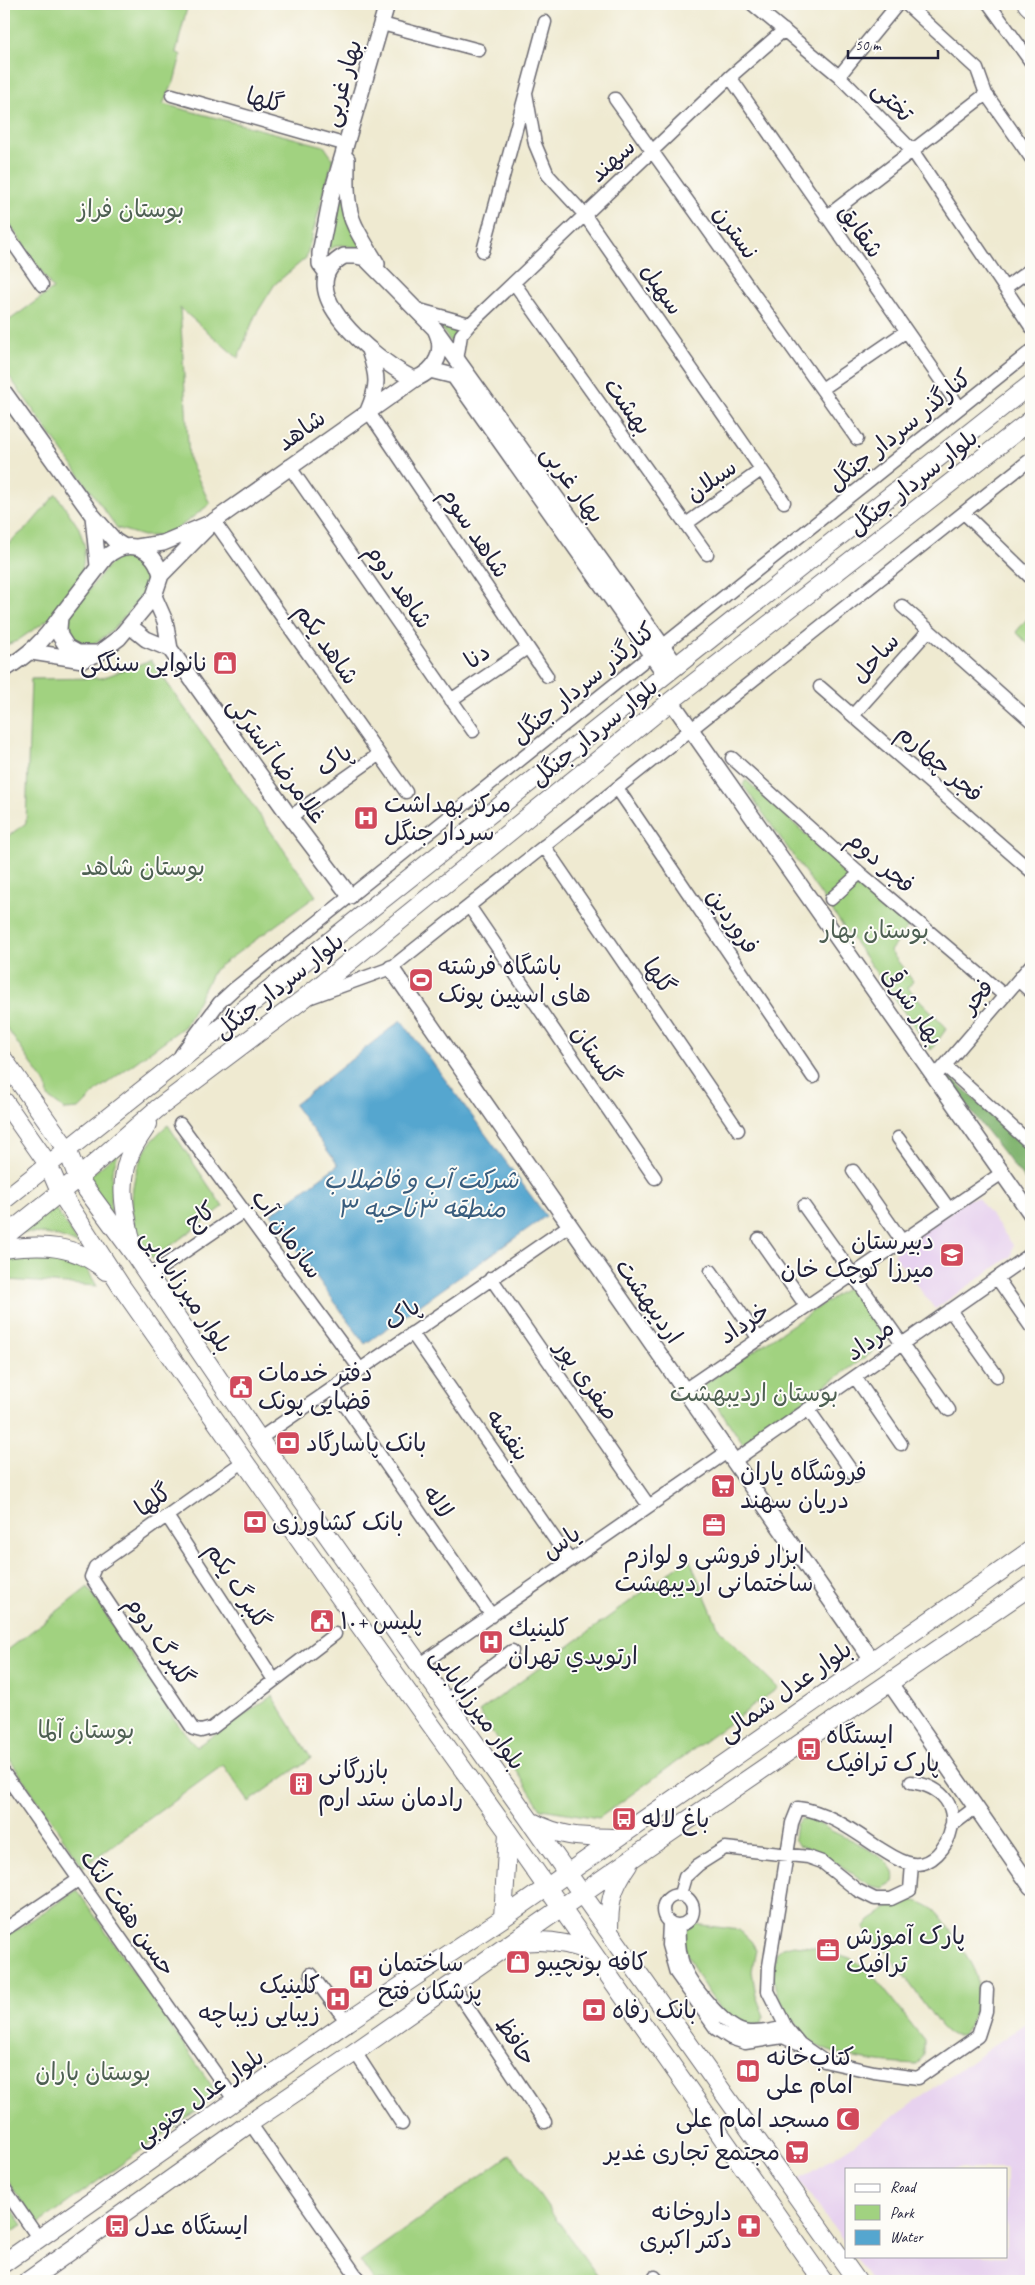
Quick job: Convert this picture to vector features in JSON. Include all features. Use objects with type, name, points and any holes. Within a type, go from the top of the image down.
[{"type":"highway","points":[[1028,4],[1031,7]]},
{"type":"main road","name":"بلوار سردار جنگل","points":[[4,1200],[175,1062],[1031,384]]},
{"type":"main road","name":"بلوار سردار جنگل","points":[[4,1237],[78,1178],[157,1109],[302,1000],[671,701],[1031,420]]},
{"type":"main road","name":"بلوار میرزابابایی","points":[[4,1060],[67,1149],[78,1178],[134,1254],[258,1439],[857,2281]]},
{"type":"main road","name":"بلوار میرزابابایی","points":[[4,1101],[48,1164],[60,1192],[121,1286],[354,1619],[594,1953],[823,2281]]},
{"type":"main road","points":[[134,1254],[123,1205],[124,1180],[132,1150],[157,1109]]},
{"type":"main road","points":[[4,1249],[32,1245],[64,1248],[81,1253],[95,1262],[121,1286]]},
{"type":"main road","name":"بلوار عدل شمالی","points":[[547,1887],[1031,1550]]},
{"type":"main road","points":[[28,2281],[250,2123],[355,2052],[634,1856],[1031,1586]]},
{"type":"main road","points":[[529,1820],[552,1832],[580,1837],[616,1838]]},
{"type":"main road","points":[[503,1918],[508,1832]]},
{"type":"main road","points":[[609,1932],[609,1904],[618,1878],[634,1856]]},
{"type":"main road","name":"بلوار عدل جنوبی","points":[[4,2263],[347,2022],[547,1887]]},
{"type":"main road","points":[[510,1944],[537,1939],[575,1945],[594,1953]]},
{"type":"street","name":"بهار غربی","points":[[370,350],[328,303],[325,292],[326,272],[320,264],[324,229],[332,192],[387,4]]},
{"type":"street","name":"تختی","points":[[752,4],[839,76],[912,150],[1031,327]]},
{"type":"street","points":[[839,76],[898,4]]},
{"type":"street","points":[[906,4],[977,69],[986,94],[1031,158]]},
{"type":"street","points":[[989,4],[1031,62]]},
{"type":"street","points":[[482,251],[545,22]]},
{"type":"street","points":[[382,24],[479,50]]},
{"type":"street","name":"سهند","points":[[470,324],[730,77],[784,30]]},
{"type":"street","name":"شقایق","points":[[730,77],[905,332],[960,408]]},
{"type":"street","name":"سهیل","points":[[526,93],[535,144],[548,175],[584,214],[784,502]]},
{"type":"street","points":[[826,217],[986,94]]},
{"type":"street","name":"گلها","points":[[172,95],[347,146]]},
{"type":"street","name":"نسترن","points":[[616,99],[857,439]]},
{"type":"street","points":[[347,146],[348,196],[354,226],[384,275]]},
{"type":"street","points":[[4,230],[42,284]]},
{"type":"street","points":[[326,272],[344,256],[356,256],[366,258],[384,275]]},
{"type":"street","points":[[1005,288],[1031,269]]},
{"type":"street","name":"بهار غربی","points":[[384,275],[435,329],[671,670]]},
{"type":"street","name":"بهشت","points":[[514,283],[707,554]]},
{"type":"street","points":[[416,309],[456,322],[470,324],[462,335],[457,360]]},
{"type":"street","points":[[430,370],[438,359],[440,348],[440,338],[435,329]]},
{"type":"street","points":[[822,389],[905,332]]},
{"type":"street","points":[[370,350],[398,371],[415,378]]},
{"type":"street","points":[[368,411],[377,389],[377,373],[370,350]]},
{"type":"street","name":"کنارگذر سردار جنگل","points":[[175,1062],[220,1003],[234,988],[1031,351]]},
{"type":"street","name":"بهار غربی","points":[[430,370],[454,376],[657,650]]},
{"type":"street","name":"شاهد","points":[[161,576],[214,521],[289,466],[415,378],[430,370]]},
{"type":"street","points":[[4,392],[93,516],[115,541],[154,559],[161,576],[154,596],[130,626],[99,653],[83,660],[32,652]]},
{"type":"street","name":"شاهد سوم","points":[[368,411],[547,676]]},
{"type":"street","points":[[302,1000],[391,968],[1031,459]]},
{"type":"street","name":"شاهد دوم","points":[[289,466],[473,731]]},
{"type":"street","name":"سبلان","points":[[686,524],[761,470]]},
{"type":"street","points":[[964,512],[1031,578]]},
{"type":"street","points":[[93,516],[98,566]]},
{"type":"street","name":"شاهد","points":[[130,547],[163,543],[214,521]]},
{"type":"street","name":"شاهد یکم","points":[[214,521],[406,792]]},
{"type":"street","points":[[4,670],[32,652],[45,638],[98,566],[114,550],[130,547]]},
{"type":"street","points":[[154,596],[166,621],[170,649]]},
{"type":"street","points":[[902,606],[1031,721]]},
{"type":"street","points":[[60,617],[60,636],[67,647],[78,653],[99,653]]},
{"type":"street","points":[[130,626],[146,639],[170,649]]},
{"type":"street","name":"ساحل","points":[[853,714],[929,630]]},
{"type":"street","name":"دنا","points":[[451,700],[528,648]]},
{"type":"street","name":"غلامرضا آسترکی","points":[[170,649],[290,817],[350,896]]},
{"type":"street","name":"فجر چهارم","points":[[820,688],[853,714],[1031,871]]},
{"type":"street","name":"بهار شرقی","points":[[671,701],[940,1072],[1002,1173],[1029,1207]]},
{"type":"street","name":"پاک","points":[[290,817],[378,755]]},
{"type":"street","name":"فجر دوم","points":[[732,758],[860,872],[1005,996]]},
{"type":"street","name":"فروردین","points":[[617,788],[813,1077]]},
{"type":"street","name":"گلها","points":[[544,846],[738,1130]]},
{"type":"street","points":[[831,899],[860,872]]},
{"type":"street","name":"گلستان","points":[[469,906],[655,1178]]},
{"type":"street","name":"فجر","points":[[940,1072],[1031,965]]},
{"type":"street","name":"اردیبهشت","points":[[391,968],[872,1660]]},
{"type":"street","points":[[1018,980],[1031,992]]},
{"type":"street","points":[[940,1072],[1031,1144]]},
{"type":"street","name":"سازمان آب","points":[[180,1124],[360,1369]]},
{"type":"street","points":[[898,1138],[948,1209]]},
{"type":"street","points":[[853,1171],[902,1241]]},
{"type":"street","name":"خرداد","points":[[684,1390],[1002,1173]]},
{"type":"street","points":[[804,1206],[949,1410]]},
{"type":"street","name":"کاج","points":[[155,1272],[244,1211]]},
{"type":"street","name":"پاک","points":[[258,1439],[570,1225]]},
{"type":"street","points":[[759,1239],[806,1306]]},
{"type":"street","name":"مرداد","points":[[731,1457],[808,1409],[1031,1254]]},
{"type":"street","points":[[711,1271],[759,1339]]},
{"type":"street","name":"صفری پور","points":[[491,1278],[649,1506]]},
{"type":"street","points":[[997,1278],[1031,1327]]},
{"type":"street","points":[[950,1310],[997,1376]]},
{"type":"street","name":"بنفشه","points":[[412,1333],[570,1561]]},
{"type":"street","points":[[855,1377],[901,1444]]},
{"type":"street","name":"لاله","points":[[333,1388],[492,1616]]},
{"type":"street","points":[[808,1409],[855,1476]]},
{"type":"street","name":"یاس","points":[[418,1666],[649,1506],[731,1457]]},
{"type":"street","name":"گلها","points":[[91,1577],[95,1567],[244,1461]]},
{"type":"street","name":"گلبرگ یکم","points":[[167,1516],[274,1680]]},
{"type":"street","name":"گلبرگ دوم","points":[[91,1577],[193,1729],[201,1731],[212,1728],[274,1680]]},
{"type":"street","points":[[274,1680],[335,1634]]},
{"type":"street","points":[[444,1702],[512,1651]]},
{"type":"street","points":[[889,1682],[1031,1887]]},
{"type":"street","name":"حسن هفت لنگ","points":[[4,1772],[78,1880],[236,2101]]},
{"type":"street","points":[[800,2044],[786,2027],[768,1991],[769,1966],[792,1823],[798,1808],[821,1814],[894,1857],[912,1864],[920,1864],[936,1857],[946,1844],[953,1811],[948,1801],[935,1788],[911,1782]]},
{"type":"street","points":[[951,1826],[976,1807]]},
{"type":"street","points":[[680,1894],[685,1877],[698,1865],[725,1848],[808,1857],[822,1862],[857,1890],[875,1899],[891,1899],[910,1890],[912,1864]]},
{"type":"street","points":[[4,1930],[78,1880]]},
{"type":"street","points":[[674,1924],[689,1921],[694,1912],[692,1902],[680,1894],[670,1896],[664,1904],[663,1914],[674,1924],[685,1969],[721,2019],[730,2027],[743,2031],[754,2032],[786,2027]]},
{"type":"street","points":[[674,1924],[668,1945],[676,1974],[716,2029],[744,2043],[783,2037],[800,2044],[824,2061],[874,2072],[918,2078],[978,2036],[986,2011],[987,1989]]},
{"type":"street","points":[[311,1974],[347,2022]]},
{"type":"street","name":"حافظ","points":[[452,1984],[545,2122]]},
{"type":"street","points":[[355,2052],[402,2124]]},
{"type":"street","points":[[250,2123],[360,2281]]},
{"type":"street","points":[[4,2188],[39,2239]]},
{"type":"shaded area","name":"دبیرستان میرزا کوچک خان","points":[[978,1198],[1013,1245],[1011,1256],[935,1309],[893,1254],[968,1199]]},
{"type":"shaded area","points":[[1031,2019],[1031,2281],[872,2281],[855,2258],[1008,2258],[1008,2168],[845,2168],[845,2244],[799,2180],[862,2139]]},
{"type":"green space","name":"بوستان فراز","points":[[4,4],[188,4],[176,52],[181,55],[174,82],[163,104],[324,146],[333,159],[306,258],[275,284],[255,316],[238,358],[180,308],[189,459],[210,504],[168,536],[143,536],[117,528],[4,369],[4,324],[53,289],[4,215]]},
{"type":"green space","points":[[342,171],[361,248],[340,245],[324,251]]},
{"type":"green space","points":[[436,320],[458,328],[451,343]]},
{"type":"green space","points":[[56,494],[79,528],[85,547],[81,580],[53,616],[17,641],[4,646],[4,547],[29,526]]},
{"type":"green space","points":[[122,556],[142,564],[148,572],[149,583],[114,628],[97,642],[90,644],[82,643],[67,626],[68,616],[107,567]]},
{"type":"green space","points":[[1031,614],[1031,647],[1016,632]]},
{"type":"green space","name":"بوستان شاهد","points":[[151,660],[316,896],[214,970],[185,1026],[99,1089],[79,1109],[65,1110],[48,1097],[47,1086],[4,1024],[4,839],[26,823],[31,679],[102,678]]},
{"type":"green space","name":"بوستان بهار","points":[[746,780],[908,927],[890,951],[913,981],[908,988],[947,1028],[931,1050],[743,785]]},
{"type":"green space","points":[[950,1076],[1031,1151],[1031,1188],[945,1078]]},
{"type":"green space","points":[[168,1125],[223,1207],[153,1259],[139,1241],[132,1210],[132,1194],[139,1163],[156,1136]]},
{"type":"green space","points":[[119,1152],[112,1171],[111,1214],[85,1180]]},
{"type":"green space","points":[[55,1208],[79,1245],[50,1235],[19,1233]]},
{"type":"green space","points":[[50,1254],[85,1266],[97,1286],[7,1280],[4,1283],[4,1256]]},
{"type":"green space","name":"بوستان اردیبهشت","points":[[850,1286],[888,1341],[743,1444],[703,1385]]},
{"type":"green space","points":[[689,1558],[719,1629],[778,1688],[599,1818],[541,1809],[479,1712]]},
{"type":"green space","name":"بوستان آلما","points":[[88,1587],[174,1719],[196,1747],[272,1696],[311,1758],[249,1802],[223,1765],[83,1867],[4,1751],[4,1653]]},
{"type":"green space","points":[[801,1819],[815,1822],[874,1852],[890,1866],[894,1874],[893,1882],[883,1888],[871,1886],[831,1859],[799,1845],[794,1839],[796,1824]]},
{"type":"green space","name":"بوستان باران","points":[[77,1890],[218,2095],[38,2224],[4,2176],[4,1938]]},
{"type":"green space","points":[[902,1899],[923,1903],[934,1910],[959,1943],[971,1964],[977,1979],[976,2001],[973,2016],[963,2035],[951,2035],[941,2027],[887,1952],[868,1935],[864,1928],[870,1920]]},
{"type":"green space","points":[[695,1924],[739,1930],[751,1941],[756,1949],[752,1971],[756,1996],[764,2016],[761,2024],[743,2024],[730,2018],[703,1984],[688,1956],[681,1934],[685,1927]]},
{"type":"green space","points":[[794,1945],[820,1948],[850,1958],[872,1974],[924,2040],[924,2055],[917,2065],[879,2062],[838,2054],[816,2045],[808,2038],[789,2014],[775,1985],[776,1953],[782,1948]]},
{"type":"green space","points":[[511,2154],[600,2281],[374,2281],[360,2261]]},
{"type":"green space","points":[[4,2197],[23,2225],[4,2238]]},
{"type":"water","name":"شرکت آب و فاضلاب منطقه ۳ناحیه ۳","points":[[401,1020],[546,1216],[365,1344],[271,1214],[338,1165],[294,1105]]},
{"type":"place","name":"نانوایی سنگکی","points":[[225,663]]},
{"type":"place","name":"مرکز بهداشت سردار جنگل","points":[[366,818]]},
{"type":"place","name":"باشگاه فرشته های اسپین پونک","points":[[421,980]]},
{"type":"place","name":"دبیرستان میرزا کوچک خان","points":[[952,1255]]},
{"type":"place","name":"دفتر خدمات قضایی پونک","points":[[241,1387]]},
{"type":"place","name":"بانک پاسارگاد","points":[[288,1443]]},
{"type":"place","name":"فروشگاه یاران دریان سهند","points":[[723,1486]]},
{"type":"place","name":"بانک کشاورزی","points":[[255,1522]]},
{"type":"place","name":"ابزار فروشی و لوازم ساختمانی اردیبهشت","points":[[714,1525]]},
{"type":"place","name":"پلیس +۱۰","points":[[322,1621]]},
{"type":"place","name":"كلينيك ارتوپدي تهران","points":[[491,1642]]},
{"type":"place","name":"ایستگاه پارک ترافیک","points":[[809,1749]]},
{"type":"place","name":"بازرگانی رادمان ستد ارم","points":[[301,1784]]},
{"type":"place","name":"باغ لاله","points":[[624,1819]]},
{"type":"place","name":"پارک آموزش ترافیک","points":[[828,1950]]},
{"type":"place","name":"کافه بونچیبو","points":[[518,1962]]},
{"type":"place","name":"ساختمان پزشکان فتح","points":[[361,1977]]},
{"type":"place","name":"کلینیک زیبایی زیباچه","points":[[338,1999]]},
{"type":"place","name":"بانک رفاه","points":[[594,2010]]},
{"type":"place","name":"کتاب‌خانه امام علی","points":[[748,2071]]},
{"type":"place","name":"مسجد امام علی","points":[[848,2119]]},
{"type":"place","name":"مجتمع تجاری غدیر","points":[[797,2152]]},
{"type":"place","name":"ایستگاه عدل","points":[[117,2226]]},
{"type":"place","name":"داروخانه دکتر اکبری","points":[[749,2226]]}]
